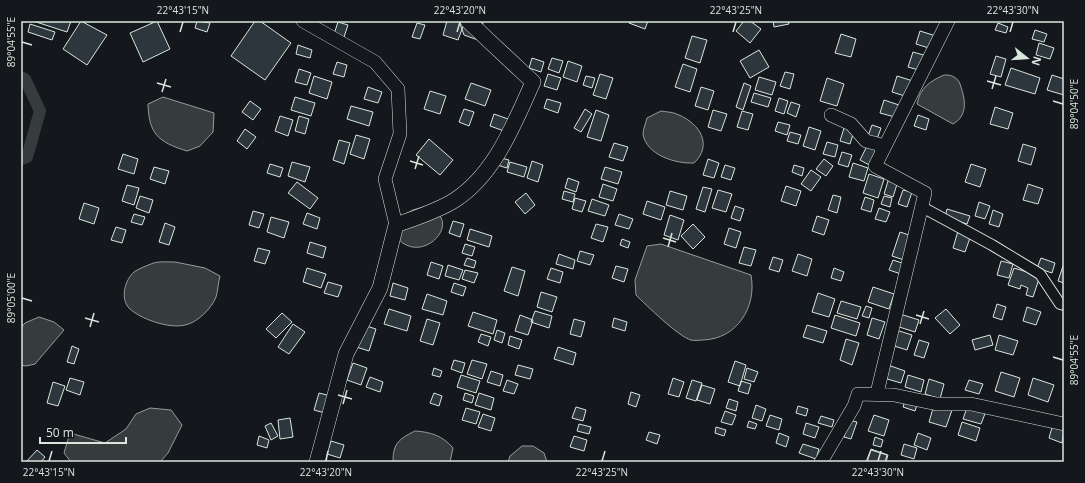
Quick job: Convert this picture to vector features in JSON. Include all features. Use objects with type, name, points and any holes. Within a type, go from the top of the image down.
[{"type":"main road","points":[[317,462],[346,354],[380,288],[396,224],[417,218],[455,200],[484,175],[511,132],[533,82],[468,21]]},
{"type":"street","points":[[303,21],[375,62],[398,89],[400,134],[385,179],[396,224]]},
{"type":"street","points":[[877,393],[925,193],[876,166],[948,21]]},
{"type":"street","points":[[831,115],[852,124],[866,141],[878,144],[883,150]]},
{"type":"street","points":[[922,207],[992,245],[1040,274],[1060,304],[1064,305]]},
{"type":"street","points":[[821,462],[854,406],[858,394],[877,393],[906,397],[937,404],[971,404],[1064,424]]},
{"type":"shaded area","points":[[944,75],[952,76],[958,80],[964,98],[963,113],[958,121],[953,124],[917,104],[918,98],[923,89],[934,80]]},
{"type":"shaded area","points":[[163,97],[214,113],[213,132],[200,146],[187,151],[177,148],[162,140],[153,130],[150,123],[148,104]]},
{"type":"shaded area","points":[[661,111],[679,115],[698,129],[702,136],[703,149],[700,156],[694,163],[679,162],[663,157],[650,148],[645,141],[643,132],[647,118]]},
{"type":"shaded area","points":[[428,207],[441,218],[443,226],[440,234],[425,246],[415,247],[404,244],[395,235],[400,217],[413,210]]},
{"type":"shaded area","points":[[661,244],[751,275],[751,299],[742,319],[735,327],[726,334],[715,338],[691,340],[671,327],[636,295],[635,280],[647,246]]},
{"type":"shaded area","points":[[175,262],[205,268],[220,276],[216,297],[204,314],[190,324],[171,326],[140,316],[129,308],[126,304],[124,294],[126,284],[134,272],[153,263]]},
{"type":"shaded area","points":[[39,317],[54,322],[64,330],[35,364],[26,366],[21,365],[21,328],[25,323]]},
{"type":"shaded area","points":[[150,408],[171,410],[182,425],[168,453],[160,462],[71,462],[64,453],[70,433],[105,443],[126,429],[136,414]]},
{"type":"shaded area","points":[[415,431],[436,435],[445,440],[453,448],[450,462],[393,462],[394,450],[398,442]]},
{"type":"shaded area","points":[[522,446],[533,446],[544,453],[547,462],[508,462],[510,456]]},
{"type":"building","points":[[33,21],[71,21],[67,32]]},
{"type":"building","points":[[81,21],[107,35],[87,65],[63,49]]},
{"type":"building","points":[[157,21],[170,49],[143,62],[130,33]]},
{"type":"building","points":[[197,21],[210,23],[207,32],[195,28]]},
{"type":"building","points":[[255,21],[260,21],[291,43],[265,80],[231,56]]},
{"type":"building","points":[[447,21],[465,21],[458,40],[443,35]]},
{"type":"building","points":[[459,21],[481,21],[483,23],[478,40],[464,35]]},
{"type":"building","points":[[630,21],[648,21],[645,29],[629,23]]},
{"type":"building","points":[[744,21],[750,21],[761,29],[750,43],[736,31]]},
{"type":"building","points":[[773,21],[788,21],[789,24],[774,27]]},
{"type":"building","points":[[338,22],[348,25],[343,40],[333,37]]},
{"type":"building","points":[[417,23],[425,25],[420,39],[412,37]]},
{"type":"building","points":[[998,23],[1008,27],[1006,33],[995,30]]},
{"type":"building","points":[[30,24],[55,32],[52,40],[28,32]]},
{"type":"building","points":[[1035,30],[1047,34],[1044,42],[1032,39]]},
{"type":"building","points":[[920,31],[936,36],[932,49],[916,44]]},
{"type":"building","points":[[841,34],[856,39],[851,57],[835,53]]},
{"type":"building","points":[[692,36],[707,40],[700,63],[685,58]]},
{"type":"building","points":[[1039,43],[1054,48],[1050,59],[1036,55]]},
{"type":"building","points":[[298,45],[312,50],[310,58],[296,54]]},
{"type":"building","points":[[759,50],[769,67],[750,78],[740,61]]},
{"type":"building","points":[[913,52],[927,56],[922,71],[908,67]]},
{"type":"building","points":[[996,56],[1006,59],[1001,77],[990,74]]},
{"type":"building","points":[[532,58],[544,62],[541,72],[529,68]]},
{"type":"building","points":[[552,58],[563,61],[559,73],[548,69]]},
{"type":"building","points":[[568,61],[582,66],[577,82],[563,77]]},
{"type":"building","points":[[337,62],[347,65],[344,77],[333,74]]},
{"type":"building","points":[[683,64],[697,69],[690,92],[675,87]]},
{"type":"building","points":[[1011,68],[1040,78],[1035,94],[1005,85]]},
{"type":"building","points":[[299,69],[311,73],[307,85],[295,82]]},
{"type":"building","points":[[785,72],[794,74],[790,89],[780,86]]},
{"type":"building","points":[[548,74],[561,78],[557,90],[544,86]]},
{"type":"building","points":[[600,74],[613,78],[606,99],[593,95]]},
{"type":"building","points":[[1052,75],[1064,79],[1064,95],[1047,90]]},
{"type":"building","points":[[314,76],[332,82],[327,99],[309,93]]},
{"type":"building","points":[[586,76],[595,78],[592,88],[583,85]]},
{"type":"building","points":[[897,76],[913,81],[908,97],[892,92]]},
{"type":"building","points":[[759,77],[776,82],[772,95],[755,90]]},
{"type":"building","points":[[827,78],[844,84],[837,106],[820,101]]},
{"type":"building","points":[[471,83],[491,90],[485,106],[465,99]]},
{"type":"building","points":[[744,83],[751,86],[743,110],[736,107]]},
{"type":"building","points":[[368,87],[382,92],[378,103],[364,99]]},
{"type":"building","points":[[701,87],[714,91],[708,110],[695,106]]},
{"type":"building","points":[[430,91],[446,96],[440,114],[424,109]]},
{"type":"building","points":[[754,93],[771,98],[768,107],[751,102]]},
{"type":"building","points":[[295,97],[315,103],[311,116],[291,110]]},
{"type":"building","points":[[779,98],[788,101],[784,114],[775,111]]},
{"type":"building","points":[[547,99],[561,103],[558,113],[544,108]]},
{"type":"building","points":[[884,100],[899,105],[895,117],[880,113]]},
{"type":"building","points":[[250,101],[261,109],[253,120],[242,112]]},
{"type":"building","points":[[791,102],[800,105],[796,117],[787,113]]},
{"type":"building","points":[[351,106],[373,112],[369,126],[347,119]]},
{"type":"building","points":[[995,107],[1013,113],[1008,129],[990,124]]},
{"type":"building","points":[[464,109],[474,112],[469,126],[459,122]]},
{"type":"building","points":[[585,109],[592,114],[581,132],[574,128]]},
{"type":"building","points":[[596,110],[609,115],[601,141],[587,137]]},
{"type":"building","points":[[713,110],[727,114],[721,131],[708,127]]},
{"type":"building","points":[[742,111],[753,114],[748,130],[737,127]]},
{"type":"building","points":[[494,114],[511,120],[507,132],[490,126]]},
{"type":"building","points":[[918,115],[929,119],[926,130],[914,126]]},
{"type":"building","points":[[280,116],[293,120],[288,136],[275,131]]},
{"type":"building","points":[[299,116],[309,119],[305,134],[295,131]]},
{"type":"building","points":[[778,122],[790,125],[787,135],[775,131]]},
{"type":"building","points":[[872,125],[881,128],[877,139],[868,136]]},
{"type":"building","points":[[809,127],[821,131],[815,150],[803,146]]},
{"type":"building","points":[[844,128],[854,131],[850,144],[840,141]]},
{"type":"building","points":[[245,129],[256,137],[247,149],[237,141]]},
{"type":"building","points":[[790,132],[801,135],[798,144],[787,141]]},
{"type":"building","points":[[356,135],[370,139],[364,159],[350,154]]},
{"type":"building","points":[[429,139],[453,160],[440,175],[416,155]]},
{"type":"building","points":[[339,140],[350,143],[344,164],[333,160]]},
{"type":"building","points":[[827,142],[838,145],[835,157],[823,154]]},
{"type":"building","points":[[614,143],[628,147],[623,161],[609,157]]},
{"type":"building","points":[[1023,144],[1036,148],[1031,165],[1018,161]]},
{"type":"building","points":[[867,146],[878,151],[871,166],[860,160]]},
{"type":"building","points":[[842,152],[852,155],[848,167],[838,164]]},
{"type":"building","points":[[123,154],[138,159],[134,174],[118,169]]},
{"type":"building","points":[[497,157],[509,160],[507,168],[494,164]]},
{"type":"building","points":[[708,159],[719,163],[714,178],[703,175]]},
{"type":"building","points":[[824,159],[833,166],[826,176],[816,169]]},
{"type":"building","points":[[532,161],[543,165],[538,182],[527,178]]},
{"type":"building","points":[[292,162],[310,167],[305,182],[288,176]]},
{"type":"building","points":[[510,162],[527,167],[524,177],[507,172]]},
{"type":"building","points":[[853,163],[868,168],[864,181],[849,177]]},
{"type":"building","points":[[270,164],[283,168],[280,177],[267,173]]},
{"type":"building","points":[[971,164],[986,169],[980,187],[965,182]]},
{"type":"building","points":[[725,165],[735,168],[731,180],[721,177]]},
{"type":"building","points":[[794,165],[804,168],[802,176],[792,172]]},
{"type":"building","points":[[154,167],[169,171],[165,184],[150,179]]},
{"type":"building","points":[[605,167],[622,172],[618,184],[601,179]]},
{"type":"building","points":[[811,170],[821,177],[811,191],[801,184]]},
{"type":"building","points":[[869,174],[884,179],[878,198],[863,193]]},
{"type":"building","points":[[568,178],[579,182],[576,192],[565,188]]},
{"type":"building","points":[[889,178],[898,181],[893,197],[884,194]]},
{"type":"building","points":[[297,182],[318,198],[310,209],[288,193]]},
{"type":"building","points":[[603,184],[617,189],[613,201],[599,197]]},
{"type":"building","points":[[1028,184],[1043,189],[1038,204],[1023,200]]},
{"type":"building","points":[[127,185],[139,188],[134,205],[122,201]]},
{"type":"building","points":[[786,186],[801,191],[796,206],[781,201]]},
{"type":"building","points":[[703,187],[712,189],[705,212],[696,209]]},
{"type":"building","points":[[718,190],[732,194],[726,212],[712,208]]},
{"type":"building","points":[[903,190],[912,192],[907,207],[898,204]]},
{"type":"building","points":[[564,191],[575,194],[573,202],[562,199]]},
{"type":"building","points":[[670,191],[687,196],[683,210],[666,205]]},
{"type":"building","points":[[526,193],[535,205],[525,214],[515,202]]},
{"type":"building","points":[[833,195],[841,197],[837,213],[828,210]]},
{"type":"building","points":[[140,196],[153,200],[149,213],[136,208]]},
{"type":"building","points":[[884,196],[892,198],[890,207],[881,204]]},
{"type":"building","points":[[865,197],[874,200],[871,212],[861,209]]},
{"type":"building","points":[[575,198],[586,201],[582,212],[572,209]]},
{"type":"building","points":[[592,199],[609,205],[605,216],[588,211]]},
{"type":"building","points":[[647,201],[665,207],[661,220],[643,214]]},
{"type":"building","points":[[979,202],[990,206],[985,219],[975,216]]},
{"type":"building","points":[[84,203],[99,208],[94,224],[79,219]]},
{"type":"building","points":[[735,206],[744,209],[740,221],[731,218]]},
{"type":"building","points":[[879,208],[890,212],[886,222],[875,219]]},
{"type":"building","points":[[947,209],[970,216],[967,224],[945,217]]},
{"type":"building","points":[[993,210],[1003,214],[999,227],[989,224]]},
{"type":"building","points":[[253,211],[264,214],[259,228],[249,225]]},
{"type":"building","points":[[307,213],[320,218],[317,229],[303,224]]},
{"type":"building","points":[[134,214],[145,217],[142,225],[131,222]]},
{"type":"building","points":[[619,214],[633,219],[629,229],[615,225]]},
{"type":"building","points":[[670,215],[684,220],[678,240],[664,235]]},
{"type":"building","points":[[817,216],[829,220],[824,235],[812,231]]},
{"type":"building","points":[[271,217],[289,222],[284,238],[267,232]]},
{"type":"building","points":[[453,221],[464,224],[460,237],[449,233]]},
{"type":"building","points":[[165,223],[175,227],[169,245],[159,242]]},
{"type":"building","points":[[596,224],[608,227],[603,242],[591,238]]},
{"type":"building","points":[[693,224],[705,237],[693,249],[681,236]]},
{"type":"building","points":[[116,227],[126,230],[122,243],[111,240]]},
{"type":"building","points":[[729,228],[741,232],[736,248],[724,244]]},
{"type":"building","points":[[470,229],[492,236],[489,247],[467,240]]},
{"type":"building","points":[[958,231],[971,235],[965,252],[953,248]]},
{"type":"building","points":[[900,232],[912,236],[904,260],[892,256]]},
{"type":"building","points":[[622,239],[630,242],[628,248],[620,245]]},
{"type":"building","points":[[310,242],[326,247],[323,258],[307,253]]},
{"type":"building","points":[[465,244],[475,247],[472,256],[462,253]]},
{"type":"building","points":[[744,247],[756,250],[751,266],[739,263]]},
{"type":"building","points":[[258,248],[270,251],[265,264],[254,261]]},
{"type":"building","points":[[580,251],[594,255],[590,265],[577,261]]},
{"type":"building","points":[[559,254],[575,260],[573,269],[556,264]]},
{"type":"building","points":[[798,254],[812,259],[807,276],[792,271]]},
{"type":"building","points":[[773,257],[783,260],[779,272],[769,269]]},
{"type":"building","points":[[467,258],[476,261],[474,268],[464,265]]},
{"type":"building","points":[[1041,258],[1055,263],[1052,273],[1037,268]]},
{"type":"building","points":[[893,260],[905,264],[901,274],[889,270]]},
{"type":"building","points":[[1001,261],[1013,264],[1009,278],[997,275]]},
{"type":"building","points":[[431,262],[443,266],[439,279],[427,275]]},
{"type":"building","points":[[1064,263],[1064,283],[1058,281]]},
{"type":"building","points":[[448,265],[463,270],[459,280],[445,276]]},
{"type":"building","points":[[616,266],[628,269],[624,282],[612,278]]},
{"type":"building","points":[[512,267],[525,271],[518,296],[504,291]]},
{"type":"building","points":[[307,268],[326,274],[321,288],[303,282]]},
{"type":"building","points":[[551,268],[563,272],[560,283],[547,279]]},
{"type":"building","points":[[834,268],[844,272],[841,281],[831,278]]},
{"type":"building","points":[[1014,268],[1040,276],[1033,297],[1026,295],[1028,288],[1021,285],[1020,289],[1008,285]]},
{"type":"building","points":[[465,270],[478,273],[474,283],[462,279]]},
{"type":"building","points":[[328,282],[342,286],[338,297],[324,293]]},
{"type":"building","points":[[393,283],[408,288],[405,300],[390,296]]},
{"type":"building","points":[[454,283],[466,287],[463,296],[451,292]]},
{"type":"building","points":[[873,287],[894,294],[889,309],[868,302]]},
{"type":"building","points":[[541,292],[557,297],[552,312],[537,307]]},
{"type":"building","points":[[818,293],[835,299],[829,317],[812,312]]},
{"type":"building","points":[[427,294],[447,301],[443,315],[422,309]]},
{"type":"building","points":[[841,301],[861,307],[857,319],[837,313]]},
{"type":"building","points":[[997,304],[1006,307],[1002,320],[993,317]]},
{"type":"building","points":[[866,306],[872,308],[869,318],[862,316]]},
{"type":"building","points":[[1027,307],[1041,312],[1036,325],[1023,321]]},
{"type":"building","points":[[389,309],[411,316],[407,331],[384,324]]},
{"type":"building","points":[[946,309],[960,325],[950,334],[935,318]]},
{"type":"building","points":[[535,311],[552,316],[549,328],[531,322]]},
{"type":"building","points":[[473,312],[497,320],[493,334],[468,326]]},
{"type":"building","points":[[282,313],[292,322],[276,338],[266,329]]},
{"type":"building","points":[[900,314],[919,320],[915,332],[896,326]]},
{"type":"building","points":[[520,315],[533,320],[528,335],[515,331]]},
{"type":"building","points":[[835,315],[860,323],[856,336],[831,328]]},
{"type":"building","points":[[614,318],[627,322],[625,331],[612,327]]},
{"type":"building","points":[[872,318],[885,322],[879,339],[867,335]]},
{"type":"building","points":[[427,319],[440,323],[433,345],[420,341]]},
{"type":"building","points":[[574,319],[585,322],[581,337],[570,334]]},
{"type":"building","points":[[357,323],[376,329],[369,351],[350,345]]},
{"type":"building","points":[[293,324],[305,332],[289,354],[278,347]]},
{"type":"building","points":[[807,325],[827,331],[823,343],[803,337]]},
{"type":"building","points":[[497,330],[505,333],[502,343],[494,340]]},
{"type":"building","points":[[896,330],[912,335],[907,350],[891,345]]},
{"type":"building","points":[[481,334],[491,337],[488,346],[478,342]]},
{"type":"building","points":[[990,335],[993,345],[975,350],[972,340]]},
{"type":"building","points":[[999,335],[1018,341],[1013,355],[995,350]]},
{"type":"building","points":[[510,336],[522,340],[519,349],[508,345]]},
{"type":"building","points":[[846,339],[859,343],[852,365],[840,360]]},
{"type":"building","points":[[919,340],[929,343],[924,358],[914,355]]},
{"type":"building","points":[[72,346],[79,349],[74,364],[67,362]]},
{"type":"building","points":[[558,347],[576,353],[573,365],[554,359]]},
{"type":"building","points":[[454,360],[465,363],[462,373],[451,369]]},
{"type":"building","points":[[472,360],[487,364],[482,379],[467,374]]},
{"type":"building","points":[[735,361],[746,365],[740,386],[728,382]]},
{"type":"building","points":[[353,363],[367,368],[361,385],[347,380]]},
{"type":"building","points":[[518,365],[533,369],[530,379],[515,375]]},
{"type":"building","points":[[888,365],[905,371],[901,383],[884,378]]},
{"type":"building","points":[[434,368],[442,371],[440,377],[432,375]]},
{"type":"building","points":[[747,368],[758,372],[754,382],[744,379]]},
{"type":"building","points":[[491,371],[503,375],[500,386],[487,382]]},
{"type":"building","points":[[1001,372],[1020,378],[1014,397],[995,391]]},
{"type":"building","points":[[461,375],[480,381],[476,393],[457,387]]},
{"type":"building","points":[[908,375],[924,380],[921,392],[905,387]]},
{"type":"building","points":[[370,377],[383,382],[380,392],[366,387]]},
{"type":"building","points":[[70,378],[84,382],[80,395],[66,390]]},
{"type":"building","points":[[673,378],[684,382],[679,397],[668,394]]},
{"type":"building","points":[[1033,378],[1054,385],[1048,402],[1028,395]]},
{"type":"building","points":[[929,379],[944,384],[940,399],[925,394]]},
{"type":"building","points":[[507,380],[518,384],[514,394],[503,391]]},
{"type":"building","points":[[692,380],[702,383],[696,401],[686,398]]},
{"type":"building","points":[[969,380],[983,384],[979,394],[965,390]]},
{"type":"building","points":[[741,381],[751,384],[748,394],[738,391]]},
{"type":"building","points":[[53,382],[65,386],[58,406],[47,403]]},
{"type":"building","points":[[702,385],[715,389],[710,404],[697,400]]},
{"type":"building","points":[[631,392],[640,395],[636,407],[628,404]]},
{"type":"building","points":[[319,393],[331,396],[325,413],[314,410]]},
{"type":"building","points":[[434,393],[442,396],[439,406],[430,403]]},
{"type":"building","points":[[465,393],[474,396],[472,403],[463,400]]},
{"type":"building","points":[[479,393],[494,398],[491,410],[475,405]]},
{"type":"building","points":[[906,398],[918,402],[915,411],[903,407]]},
{"type":"building","points":[[729,399],[738,402],[736,411],[726,408]]},
{"type":"building","points":[[756,405],[766,409],[762,421],[752,418]]},
{"type":"building","points":[[934,405],[952,410],[946,427],[929,422]]},
{"type":"building","points":[[968,405],[986,411],[981,424],[963,419]]},
{"type":"building","points":[[798,406],[808,409],[806,416],[796,413]]},
{"type":"building","points":[[576,407],[586,410],[583,421],[572,418]]},
{"type":"building","points":[[466,408],[480,412],[476,424],[462,420]]},
{"type":"building","points":[[725,411],[736,415],[732,425],[721,422]]},
{"type":"building","points":[[483,414],[495,418],[491,431],[478,427]]},
{"type":"building","points":[[770,415],[782,419],[779,430],[766,426]]},
{"type":"building","points":[[874,415],[889,420],[884,436],[868,431]]},
{"type":"building","points":[[821,416],[834,420],[832,427],[818,423]]},
{"type":"building","points":[[290,418],[293,437],[280,439],[278,420]]},
{"type":"building","points":[[849,420],[857,422],[851,439],[844,437]]},
{"type":"building","points":[[749,421],[757,424],[755,429],[747,427]]},
{"type":"building","points":[[962,422],[980,428],[976,441],[958,435]]},
{"type":"building","points":[[271,423],[278,436],[271,440],[265,426]]},
{"type":"building","points":[[806,423],[819,427],[815,438],[803,434]]},
{"type":"building","points":[[579,424],[591,427],[589,434],[577,431]]},
{"type":"building","points":[[1053,424],[1064,428],[1062,443],[1049,438]]},
{"type":"building","points":[[716,427],[726,430],[724,436],[715,433]]},
{"type":"building","points":[[649,432],[660,435],[657,444],[646,440]]},
{"type":"building","points":[[779,433],[789,437],[786,447],[776,443]]},
{"type":"building","points":[[918,433],[931,438],[927,450],[914,445]]},
{"type":"building","points":[[259,436],[269,440],[267,448],[257,445]]},
{"type":"building","points":[[574,436],[587,440],[584,451],[570,447]]},
{"type":"building","points":[[875,437],[883,440],[881,447],[873,445]]},
{"type":"building","points":[[331,441],[344,445],[340,458],[327,454]]},
{"type":"building","points":[[803,444],[819,449],[816,459],[799,453]]},
{"type":"building","points":[[904,444],[917,448],[914,459],[901,455]]},
{"type":"building","points":[[871,449],[888,455],[886,462],[866,462]]},
{"type":"building","points":[[37,450],[45,457],[41,462],[26,462]]},
{"type":"building","points":[[871,450],[887,455],[885,462],[867,462]]},
{"type":"waterway","points":[[21,77],[25,79],[40,111],[27,157],[21,159]]}]
